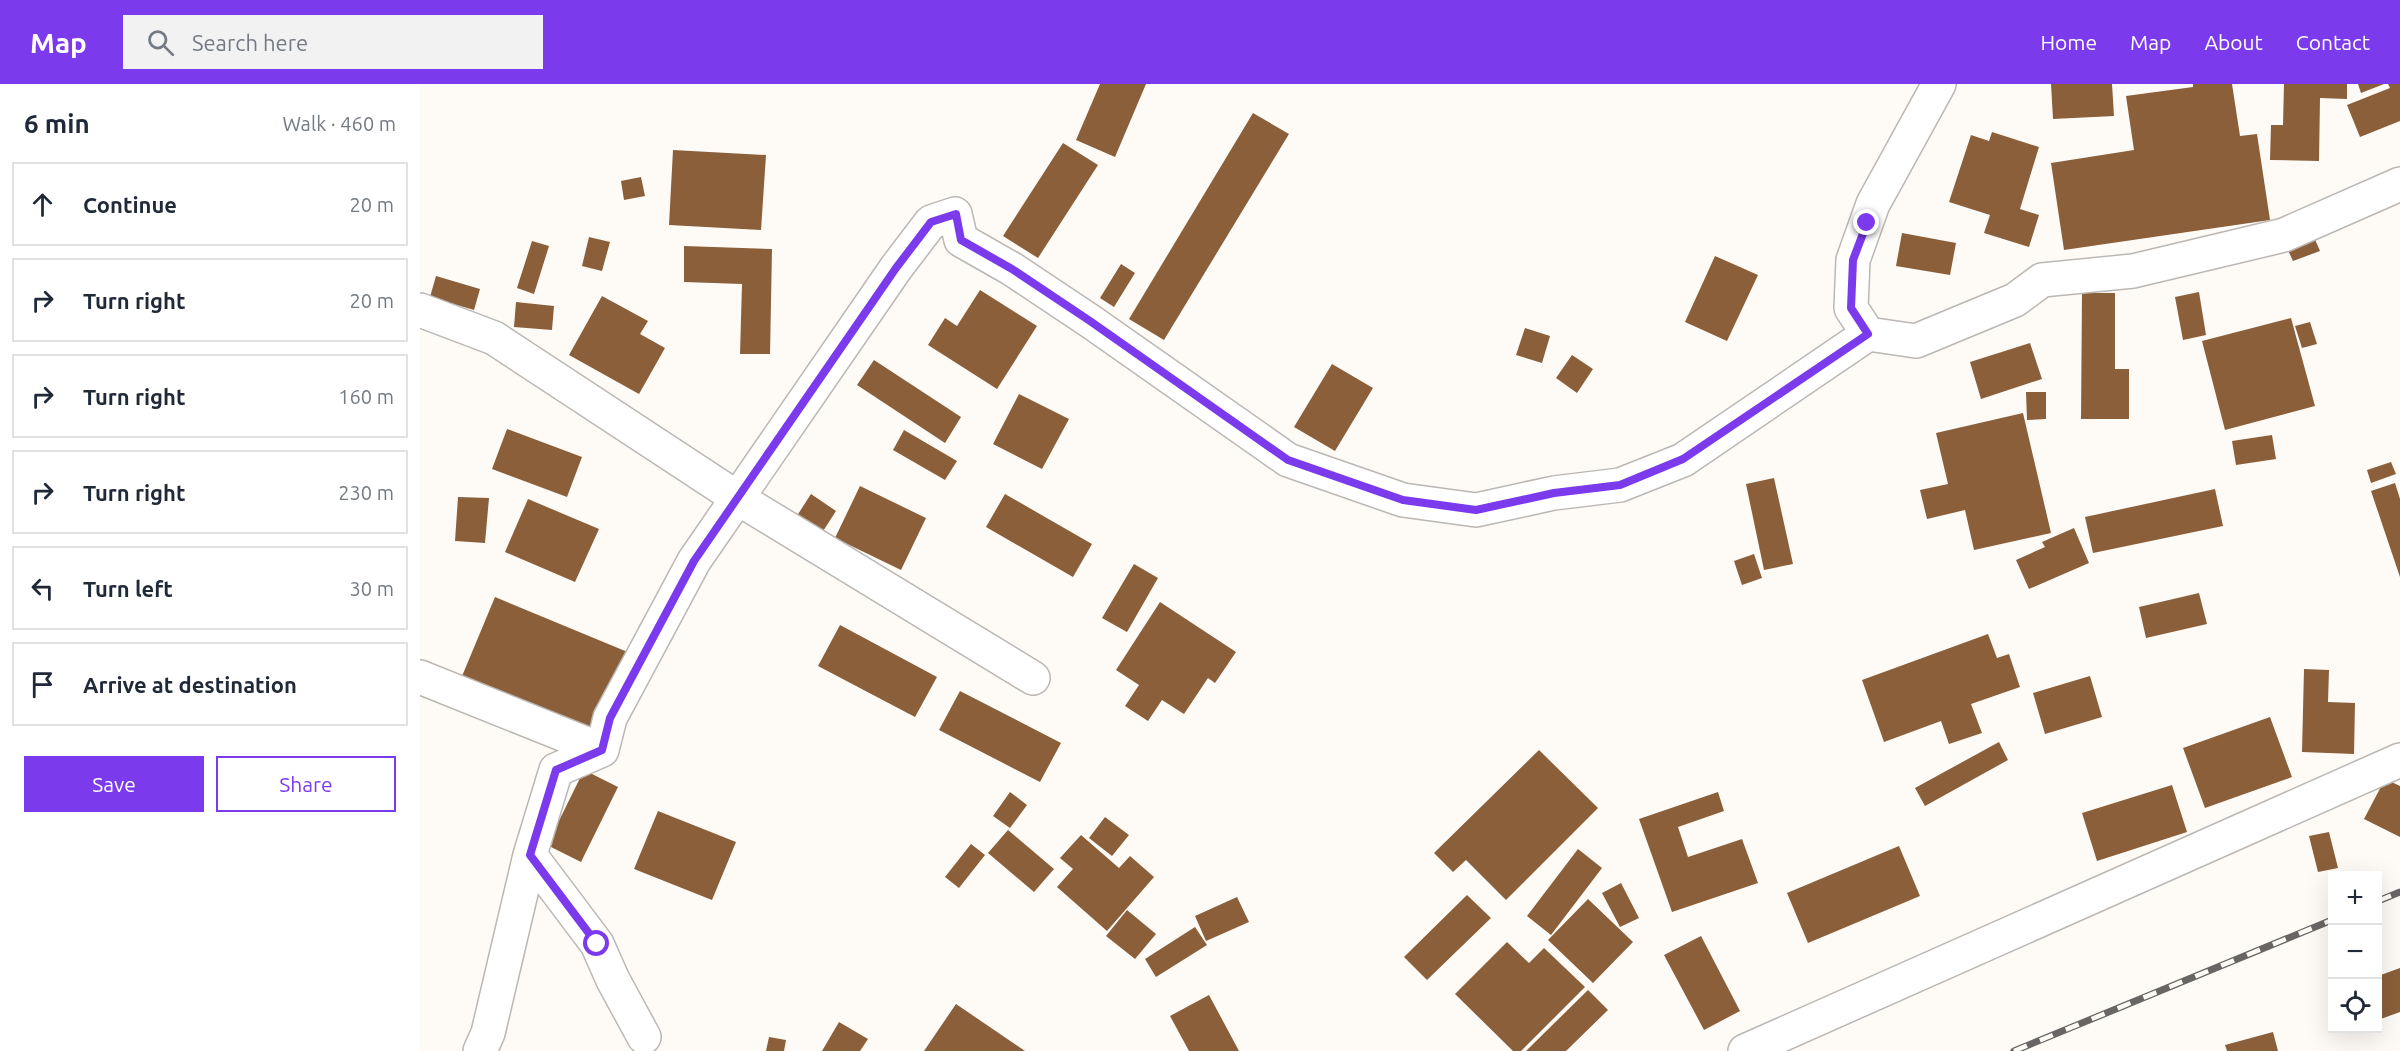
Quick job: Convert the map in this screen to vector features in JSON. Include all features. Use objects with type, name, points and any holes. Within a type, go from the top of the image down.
[{"type":"street","points":[[1868,334],[1851,308],[1853,260],[1873,204],[1939,84]]},
{"type":"street","points":[[602,750],[610,718],[694,561],[739,499],[896,268],[931,222],[956,214],[961,240],[1012,269],[1090,321],[1288,460],[1403,500],[1476,510],[1554,493],[1620,485],[1683,459],[1868,334],[1916,341],[2014,300],[2042,280],[2133,271],[2284,235],[2400,184]]},
{"type":"street","points":[[420,310],[494,338],[739,499],[1033,678]]},
{"type":"street","points":[[420,677],[602,750]]},
{"type":"street","points":[[480,1051],[488,1033],[530,855],[556,770],[602,750]]},
{"type":"street","points":[[1745,1051],[2400,760]]},
{"type":"street","points":[[530,855],[597,944],[613,980],[644,1037]]},
{"type":"building","points":[[1100,84],[1146,84],[1115,157],[1076,140]]},
{"type":"building","points":[[2051,84],[2112,84],[2114,116],[2053,119]]},
{"type":"building","points":[[2193,84],[2232,84],[2240,136],[2257,134],[2270,220],[2064,250],[2051,163],[2134,150],[2126,96],[2193,87]]},
{"type":"building","points":[[2284,84],[2347,84],[2347,99],[2320,98],[2319,161],[2270,160],[2271,125],[2283,125]]},
{"type":"building","points":[[2358,84],[2384,84],[2361,93]]},
{"type":"building","points":[[2388,84],[2400,84],[2400,121],[2360,137],[2347,105],[2390,88]]},
{"type":"building","points":[[1253,113],[1289,134],[1164,340],[1129,319]]},
{"type":"building","points":[[1992,132],[2039,147],[2020,209],[2039,215],[2029,247],[1984,233],[1990,215],[1949,202],[1971,135],[1989,141]]},
{"type":"building","points":[[1063,143],[1098,165],[1038,258],[1003,236]]},
{"type":"building","points":[[673,150],[766,155],[761,230],[669,225]]},
{"type":"building","points":[[641,177],[645,196],[624,200],[621,181]]},
{"type":"building","points":[[1902,233],[1956,243],[1950,275],[1896,266]]},
{"type":"building","points":[[589,237],[610,242],[602,271],[582,266]]},
{"type":"building","points":[[2314,237],[2320,251],[2293,261],[2287,248]]},
{"type":"building","points":[[532,241],[549,246],[534,294],[517,288]]},
{"type":"building","points":[[684,246],[772,249],[770,354],[740,354],[742,284],[684,282]]},
{"type":"building","points":[[1715,256],[1758,275],[1727,341],[1685,322]]},
{"type":"building","points":[[1121,264],[1135,273],[1114,307],[1100,298]]},
{"type":"building","points":[[436,276],[480,289],[474,310],[430,297]]},
{"type":"building","points":[[980,290],[1037,326],[997,389],[928,345],[945,318],[957,326]]},
{"type":"building","points":[[2199,292],[2206,335],[2183,340],[2175,297]]},
{"type":"building","points":[[2082,293],[2115,293],[2115,369],[2129,369],[2129,419],[2081,419]]},
{"type":"building","points":[[602,296],[648,321],[640,334],[665,348],[639,394],[569,355]]},
{"type":"building","points":[[516,302],[554,306],[552,330],[514,327]]},
{"type":"building","points":[[2291,318],[2315,406],[2225,430],[2202,341]]},
{"type":"building","points":[[2310,322],[2317,344],[2302,348],[2295,326]]},
{"type":"building","points":[[1525,328],[1550,336],[1542,363],[1516,355]]},
{"type":"building","points":[[2030,343],[2042,379],[1981,399],[1970,362]]},
{"type":"building","points":[[1572,355],[1593,369],[1577,393],[1556,378]]},
{"type":"building","points":[[874,360],[961,417],[945,443],[857,385]]},
{"type":"building","points":[[1332,364],[1373,388],[1335,451],[1294,427]]},
{"type":"building","points":[[2026,392],[2046,392],[2046,419],[2027,420]]},
{"type":"building","points":[[1019,394],[1069,419],[1042,469],[993,444]]},
{"type":"building","points":[[2023,413],[2051,533],[1974,550],[1965,510],[1927,519],[1920,490],[1948,484],[1936,433]]},
{"type":"building","points":[[507,429],[582,457],[567,497],[492,469]]},
{"type":"building","points":[[904,430],[957,461],[945,480],[893,450]]},
{"type":"building","points":[[2272,435],[2276,459],[2236,465],[2232,441]]},
{"type":"building","points":[[2391,462],[2396,474],[2371,483],[2367,470]]},
{"type":"building","points":[[1774,478],[1793,564],[1764,570],[1746,484]]},
{"type":"building","points":[[2395,483],[2400,499],[2400,577],[2371,491]]},
{"type":"building","points":[[860,486],[926,518],[901,570],[835,538]]},
{"type":"building","points":[[2215,489],[2223,526],[2093,553],[2085,517]]},
{"type":"building","points":[[811,494],[836,511],[818,539],[793,522]]},
{"type":"building","points":[[1005,494],[1092,544],[1073,577],[986,527]]},
{"type":"building","points":[[458,497],[489,498],[485,543],[455,541]]},
{"type":"building","points":[[528,499],[599,529],[575,582],[505,552]]},
{"type":"building","points":[[2074,528],[2089,563],[2029,589],[2016,560],[2045,547],[2042,542]]},
{"type":"building","points":[[1754,554],[1762,578],[1742,585],[1734,561]]},
{"type":"building","points":[[1134,564],[1158,578],[1127,632],[1102,618]]},
{"type":"building","points":[[2199,593],[2207,624],[2146,638],[2139,607]]},
{"type":"building","points":[[495,597],[630,653],[596,733],[460,681]]},
{"type":"building","points":[[1160,602],[1236,652],[1215,683],[1208,678],[1184,714],[1162,700],[1148,721],[1125,706],[1139,685],[1116,670]]},
{"type":"building","points":[[840,625],[937,677],[915,717],[818,666]]},
{"type":"building","points":[[1988,634],[1997,658],[2009,654],[2020,687],[1971,704],[1982,733],[1949,744],[1941,721],[1884,742],[1862,680]]},
{"type":"building","points":[[2304,669],[2329,670],[2328,702],[2355,703],[2354,754],[2302,752]]},
{"type":"building","points":[[2090,676],[2102,717],[2045,734],[2033,693]]},
{"type":"building","points":[[960,691],[1061,743],[1040,782],[939,730]]},
{"type":"building","points":[[2270,717],[2292,777],[2205,808],[2183,748]]},
{"type":"building","points":[[1999,742],[2008,760],[1925,806],[1915,788]]},
{"type":"building","points":[[1539,750],[1598,808],[1506,900],[1466,860],[1453,872],[1434,853]]},
{"type":"building","points":[[584,770],[618,787],[581,862],[547,845]]},
{"type":"building","points":[[2385,779],[2400,786],[2400,837],[2364,819]]},
{"type":"building","points":[[2172,785],[2187,832],[2097,861],[2082,813]]},
{"type":"building","points":[[1010,792],[1027,805],[1010,828],[993,816]]},
{"type":"building","points":[[1718,792],[1724,811],[1678,827],[1688,857],[1742,839],[1758,883],[1672,912],[1639,819]]},
{"type":"building","points":[[658,811],[736,842],[712,900],[634,869]]},
{"type":"building","points":[[1105,817],[1129,835],[1112,856],[1089,838]]},
{"type":"building","points":[[1008,830],[1054,869],[1034,892],[988,853]]},
{"type":"building","points":[[2329,832],[2338,868],[2318,872],[2309,836]]},
{"type":"building","points":[[1081,835],[1119,868],[1130,856],[1154,877],[1107,931],[1057,887],[1073,869],[1060,858]]},
{"type":"building","points":[[971,844],[985,855],[959,888],[945,877]]},
{"type":"building","points":[[1899,846],[1920,896],[1808,943],[1787,893]]},
{"type":"building","points":[[1578,849],[1602,868],[1551,935],[1527,916]]},
{"type":"building","points":[[1621,883],[1639,918],[1620,927],[1602,893]]},
{"type":"building","points":[[1467,895],[1491,918],[1427,980],[1404,957]]},
{"type":"building","points":[[1237,897],[1249,922],[1206,941],[1195,916]]},
{"type":"building","points":[[1588,899],[1633,942],[1593,983],[1548,940]]},
{"type":"building","points":[[1127,910],[1156,934],[1135,959],[1106,936]]},
{"type":"building","points":[[1195,927],[1207,945],[1156,977],[1145,959]]},
{"type":"building","points":[[1701,936],[1740,1011],[1704,1030],[1664,955]]},
{"type":"building","points":[[1507,942],[1529,963],[1544,948],[1585,987],[1521,1051],[1513,1051],[1455,994]]},
{"type":"building","points":[[2400,968],[2400,1012],[2382,1019],[2382,979],[2382,975]]},
{"type":"building","points":[[1588,990],[1608,1010],[1566,1051],[1526,1051]]},
{"type":"building","points":[[1209,995],[1239,1051],[1189,1051],[1170,1016]]},
{"type":"building","points":[[956,1004],[1025,1051],[924,1051]]},
{"type":"building","points":[[839,1022],[868,1039],[860,1051],[822,1051]]},
{"type":"building","points":[[2273,1032],[2278,1051],[2227,1051],[2225,1045]]},
{"type":"building","points":[[769,1037],[786,1040],[784,1051],[766,1051]]},
{"type":"railway","points":[[2382,899],[2400,892]]},
{"type":"railway","points":[[2014,1051],[2328,922]]},
{"type":"route","points":[[597,944],[530,855],[556,770],[602,750],[610,718],[694,561],[739,499],[896,268],[931,222],[956,214],[961,240],[1012,269],[1090,321],[1288,460],[1403,500],[1476,510],[1554,493],[1620,485],[1683,459],[1868,334],[1851,308],[1853,260],[1867,223]]}]
